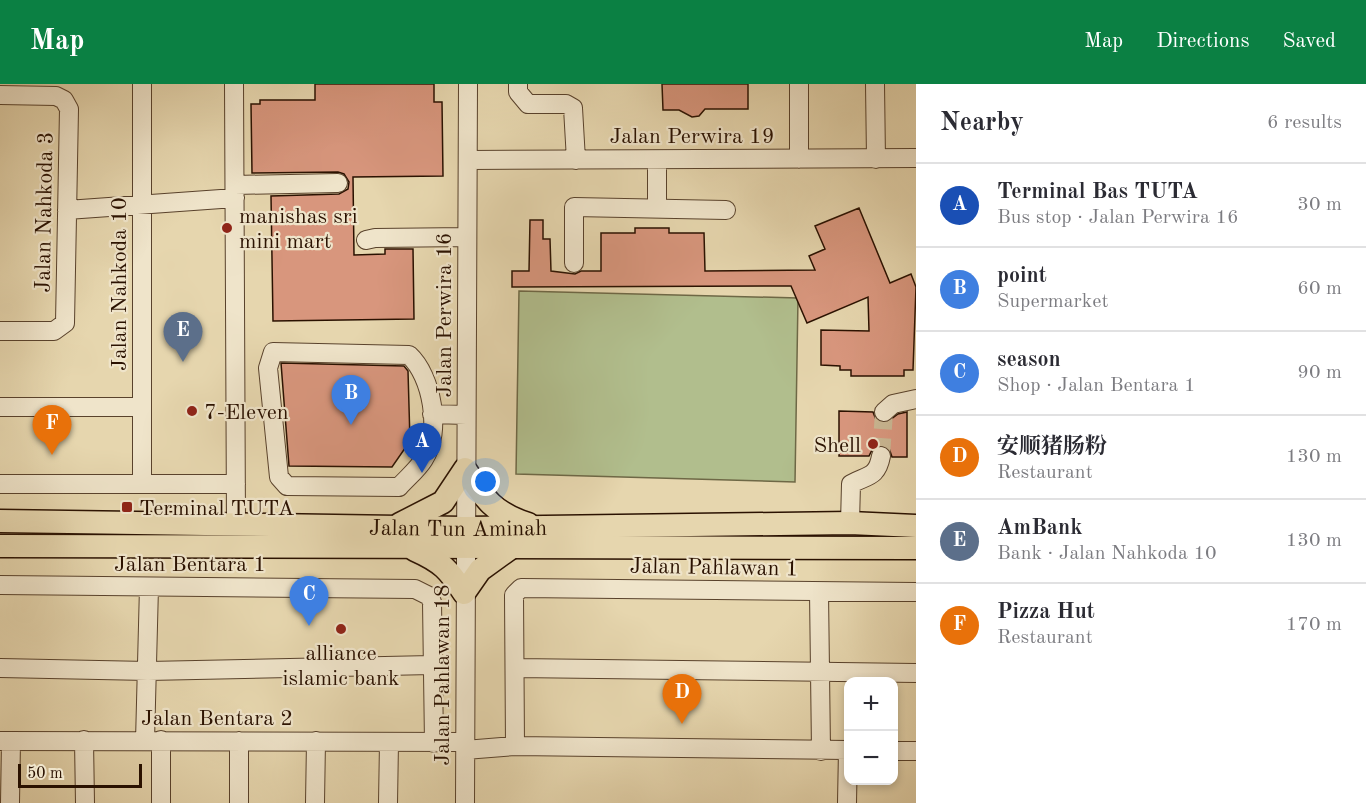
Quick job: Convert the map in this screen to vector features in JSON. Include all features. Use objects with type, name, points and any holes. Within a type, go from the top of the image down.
[{"type":"main road","points":[[396,526],[443,502],[465,469],[488,503],[502,514],[538,527]]},
{"type":"main road","name":"Jalan Tun Aminah","points":[[0,521],[396,526],[512,547],[916,548]]},
{"type":"main road","name":"Jalan Tun Aminah","points":[[0,546],[408,547],[538,527],[850,524],[916,526]]},
{"type":"main road","points":[[408,547],[438,560],[448,570],[464,594],[480,570],[512,547]]},
{"type":"street","name":"Jalan Nahkoda 10","points":[[142,84],[142,484]]},
{"type":"street","points":[[234,84],[236,523]]},
{"type":"street","name":"Jalan Perwira 16","points":[[465,537],[468,84]]},
{"type":"street","points":[[518,84],[518,92],[528,104],[566,104],[573,108],[576,160]]},
{"type":"street","points":[[799,84],[799,159]]},
{"type":"street","points":[[875,84],[876,159]]},
{"type":"street","name":"Jalan Nahkoda 3","points":[[0,95],[56,96],[64,100],[69,109],[65,322],[54,331],[0,331]]},
{"type":"street","name":"Jalan Perwira 19","points":[[469,160],[916,158]]},
{"type":"street","points":[[657,160],[657,209]]},
{"type":"street","points":[[67,210],[338,183]]},
{"type":"street","points":[[574,263],[574,207],[726,210]]},
{"type":"street","points":[[366,240],[467,237]]},
{"type":"street","points":[[273,351],[409,355],[418,363],[426,382],[432,414],[433,429],[425,458],[399,487],[287,486],[279,477],[268,360],[273,351]]},
{"type":"street","points":[[236,382],[269,383]]},
{"type":"street","points":[[884,412],[893,404],[916,399]]},
{"type":"street","points":[[0,407],[142,407]]},
{"type":"street","points":[[432,414],[466,415]]},
{"type":"street","points":[[850,524],[851,484],[873,476],[879,468],[881,456]]},
{"type":"street","points":[[0,483],[236,484]]},
{"type":"street","name":"Jalan Pahlawan 18","points":[[465,537],[465,803]]},
{"type":"street","name":"Jalan Bentara 1","points":[[0,585],[415,588],[429,596],[432,602],[432,664]]},
{"type":"street","points":[[149,587],[148,671],[161,803]]},
{"type":"street","name":"Jalan Pahlawan 1","points":[[516,669],[514,595],[521,588],[916,592]]},
{"type":"street","points":[[819,592],[818,673],[821,751]]},
{"type":"street","points":[[0,668],[148,671],[432,664],[434,743]]},
{"type":"street","points":[[515,746],[516,669],[916,673]]},
{"type":"street","points":[[84,740],[85,803]]},
{"type":"street","points":[[5,741],[10,803]]},
{"type":"street","name":"Jalan Bentara 2","points":[[5,741],[316,741],[434,743],[465,746],[844,750]]},
{"type":"street","points":[[239,741],[239,803]]},
{"type":"street","points":[[315,803],[316,741]]},
{"type":"street","points":[[388,803],[389,743]]},
{"type":"street","points":[[898,751],[916,751]]},
{"type":"street","points":[[847,785],[847,803]]},
{"type":"green space","points":[[519,291],[798,298],[795,482],[516,474]]},
{"type":"building","points":[[315,84],[434,84],[434,102],[442,102],[443,176],[353,177],[354,255],[385,254],[385,249],[413,249],[414,319],[273,321],[271,196],[339,194],[348,189],[349,182],[344,174],[338,172],[252,173],[251,104],[260,104],[260,100],[315,100]]},
{"type":"building","points":[[662,84],[748,84],[748,109],[705,109],[699,116],[692,117],[679,110],[663,110]]},
{"type":"building","points":[[859,208],[890,283],[911,274],[916,287],[913,370],[904,370],[904,376],[851,376],[851,370],[840,370],[840,366],[821,365],[821,330],[869,331],[868,297],[807,323],[791,286],[512,287],[512,271],[529,271],[530,220],[543,220],[543,239],[550,239],[551,271],[575,274],[581,271],[601,271],[601,233],[635,233],[635,228],[669,228],[669,233],[704,233],[705,271],[815,270],[809,256],[825,249],[815,226]]},
{"type":"building","points":[[281,363],[404,366],[408,371],[410,441],[392,467],[289,466]]},
{"type":"building","points":[[839,411],[873,412],[876,420],[886,423],[898,414],[907,412],[907,457],[892,457],[889,448],[883,445],[873,448],[869,456],[839,456]]},
{"type":"tunnel","points":[[881,456],[884,412]]},
{"type":"place","name":"manishas sri mini mart","points":[[227,228]]},
{"type":"place","name":"AmBank","points":[[183,362]]},
{"type":"place","name":"7-Eleven","points":[[192,411]]},
{"type":"place","name":"point","points":[[351,425]]},
{"type":"place","name":"Shell","points":[[873,444]]},
{"type":"place","name":"Pizza Hut","points":[[52,455]]},
{"type":"place","name":"Terminal Bas TUTA","points":[[422,473]]},
{"type":"place","name":"Terminal TUTA","points":[[127,507]]},
{"type":"place","name":"season","points":[[309,626]]},
{"type":"place","name":"alliance islamic bank","points":[[341,629]]},
{"type":"place","name":"安顺猪肠粉","points":[[682,724]]}]
